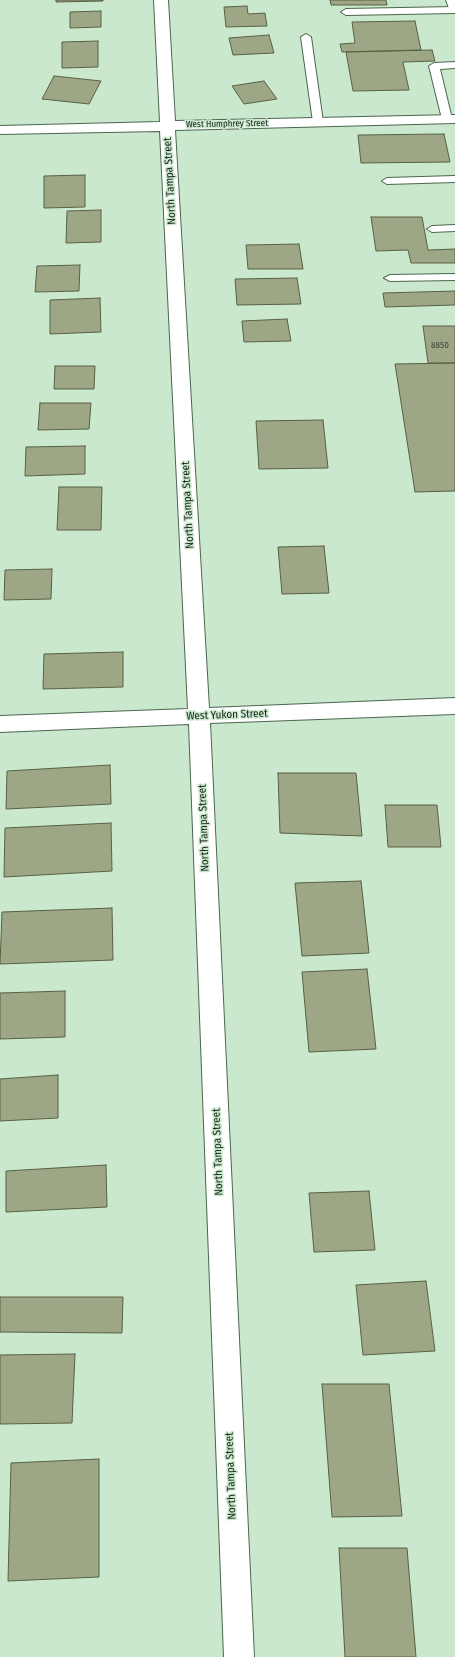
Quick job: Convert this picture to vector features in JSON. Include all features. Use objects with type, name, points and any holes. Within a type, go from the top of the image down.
[{"type":"street","name":"North Tampa Street","points":[[160,0],[199,716],[239,1657]]},
{"type":"street","points":[[453,0],[455,9]]},
{"type":"street","name":"West Humphrey Street","points":[[0,130],[451,119]]},
{"type":"street","name":"West Yukon Street","points":[[0,724],[455,706]]},
{"type":"lane","points":[[412,0],[415,11]]},
{"type":"lane","points":[[346,12],[455,9]]},
{"type":"lane","points":[[306,37],[318,122]]},
{"type":"lane","points":[[451,119],[434,66],[455,65]]},
{"type":"lane","points":[[388,181],[455,179]]},
{"type":"lane","points":[[432,229],[455,228]]},
{"type":"lane","points":[[390,278],[455,277]]},
{"type":"building","points":[[56,0],[103,0],[103,1],[56,2]]},
{"type":"building","points":[[330,0],[386,0],[387,5],[331,5]]},
{"type":"building","points":[[247,6],[248,14],[265,13],[267,26],[226,27],[224,7]]},
{"type":"building","points":[[101,11],[101,27],[70,28],[70,12]]},
{"type":"building","points":[[415,21],[421,50],[342,52],[340,44],[355,43],[352,22]]},
{"type":"building","points":[[269,35],[274,53],[233,55],[229,38]]},
{"type":"building","points":[[98,41],[98,67],[62,68],[62,42]]},
{"type":"building","points":[[432,50],[435,61],[403,62],[409,90],[353,91],[346,52]]},
{"type":"building","points":[[54,76],[101,81],[89,104],[42,99]]},
{"type":"building","points":[[264,81],[277,99],[244,104],[232,86]]},
{"type":"building","points":[[444,134],[450,162],[361,163],[358,135]]},
{"type":"building","points":[[85,175],[85,207],[44,208],[44,176]]},
{"type":"building","points":[[101,210],[101,242],[66,243],[67,211]]},
{"type":"building","points":[[371,217],[422,217],[428,250],[455,249],[455,263],[411,263],[408,250],[376,251]]},
{"type":"building","points":[[299,244],[303,269],[248,269],[246,245]]},
{"type":"building","points":[[80,265],[79,291],[35,292],[37,266]]},
{"type":"building","points":[[297,278],[301,304],[237,305],[235,279]]},
{"type":"building","points":[[455,291],[455,305],[385,307],[383,293]]},
{"type":"building","points":[[100,298],[101,332],[50,334],[50,300]]},
{"type":"building","points":[[287,319],[291,341],[244,342],[242,321]]},
{"type":"building","points":[[423,326],[455,326],[455,363],[428,363]]},
{"type":"building","points":[[455,363],[455,491],[415,492],[395,364]]},
{"type":"building","points":[[55,366],[95,366],[94,389],[54,389]]},
{"type":"building","points":[[40,403],[91,403],[89,429],[38,430]]},
{"type":"building","points":[[323,420],[328,468],[259,469],[256,421]]},
{"type":"building","points":[[85,446],[85,474],[25,476],[26,447]]},
{"type":"building","points":[[59,487],[102,487],[101,530],[57,530]]},
{"type":"building","points":[[324,546],[329,593],[282,594],[278,547]]},
{"type":"building","points":[[52,569],[51,599],[4,600],[5,570]]},
{"type":"building","points":[[123,652],[123,687],[43,689],[44,654]]},
{"type":"building","points":[[110,765],[111,804],[6,809],[7,771]]},
{"type":"building","points":[[278,773],[356,773],[362,836],[280,833]]},
{"type":"building","points":[[385,805],[437,805],[441,847],[388,847]]},
{"type":"building","points":[[111,823],[112,871],[4,877],[5,828]]},
{"type":"building","points":[[361,881],[369,953],[302,956],[295,883]]},
{"type":"building","points":[[112,908],[113,960],[0,964],[2,912]]},
{"type":"building","points":[[367,969],[376,1049],[309,1052],[302,972]]},
{"type":"building","points":[[65,991],[65,1037],[0,1039],[0,993]]},
{"type":"building","points":[[58,1075],[58,1118],[0,1121],[0,1079]]},
{"type":"building","points":[[106,1165],[107,1207],[6,1212],[6,1171]]},
{"type":"building","points":[[369,1191],[375,1250],[314,1252],[309,1193]]},
{"type":"building","points":[[426,1281],[435,1351],[363,1355],[356,1285]]},
{"type":"building","points":[[0,1297],[123,1297],[122,1333],[0,1332]]},
{"type":"building","points":[[75,1354],[72,1423],[0,1424],[0,1355]]},
{"type":"building","points":[[322,1384],[389,1384],[402,1516],[332,1517]]},
{"type":"building","points":[[99,1459],[99,1577],[8,1581],[11,1463]]},
{"type":"building","points":[[339,1548],[407,1548],[416,1657],[345,1657]]}]
